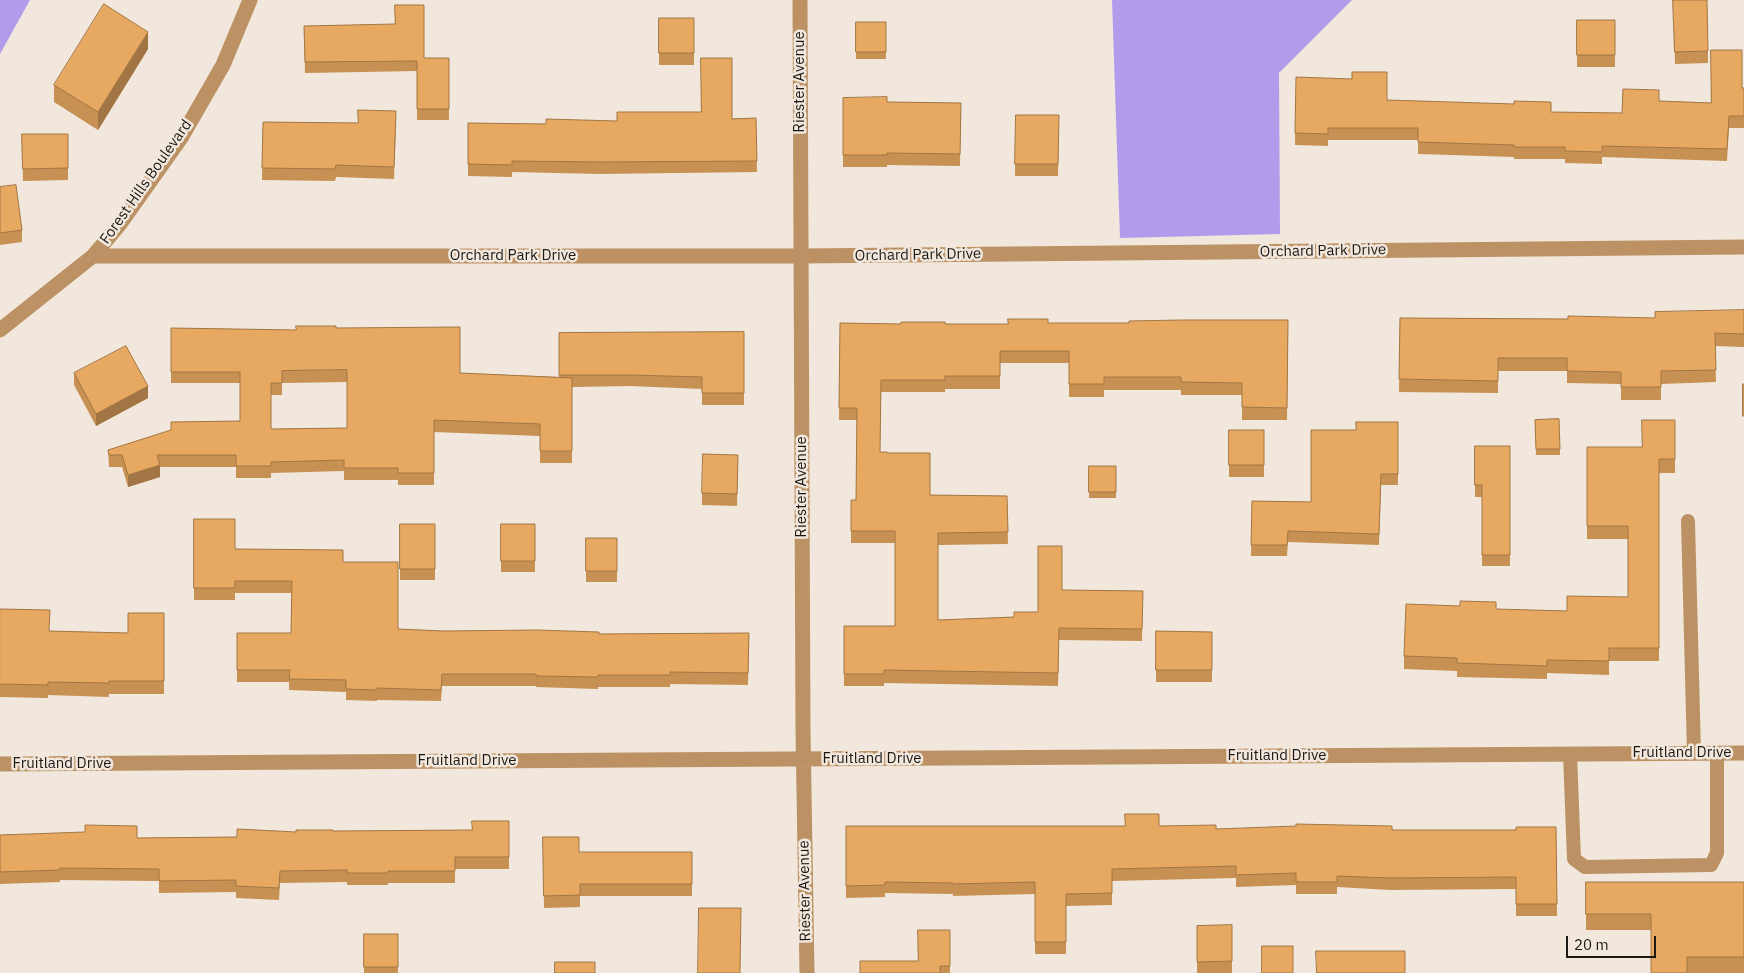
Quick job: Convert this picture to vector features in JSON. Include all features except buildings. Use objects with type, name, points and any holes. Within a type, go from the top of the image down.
[{"type":"street","name":"Forest Hills Boulevard","points":[[0,330],[92,256],[120,224],[181,138],[223,65],[250,0]]},
{"type":"street","name":"Riester Avenue","points":[[800,0],[803,759],[807,973]]},
{"type":"street","name":"Orchard Park Drive","points":[[92,256],[801,256],[1744,246]]},
{"type":"street","name":"Fruitland Drive","points":[[0,764],[1744,753]]},
{"type":"lane","points":[[1688,521],[1694,753]]},
{"type":"lane","points":[[1570,754],[1574,859],[1585,867],[1711,865],[1717,853],[1717,753]]},
{"type":"shaded area","points":[[0,0],[30,0],[0,54]]},
{"type":"shaded area","points":[[1112,0],[1352,0],[1279,73],[1280,234],[1120,238]]}]
